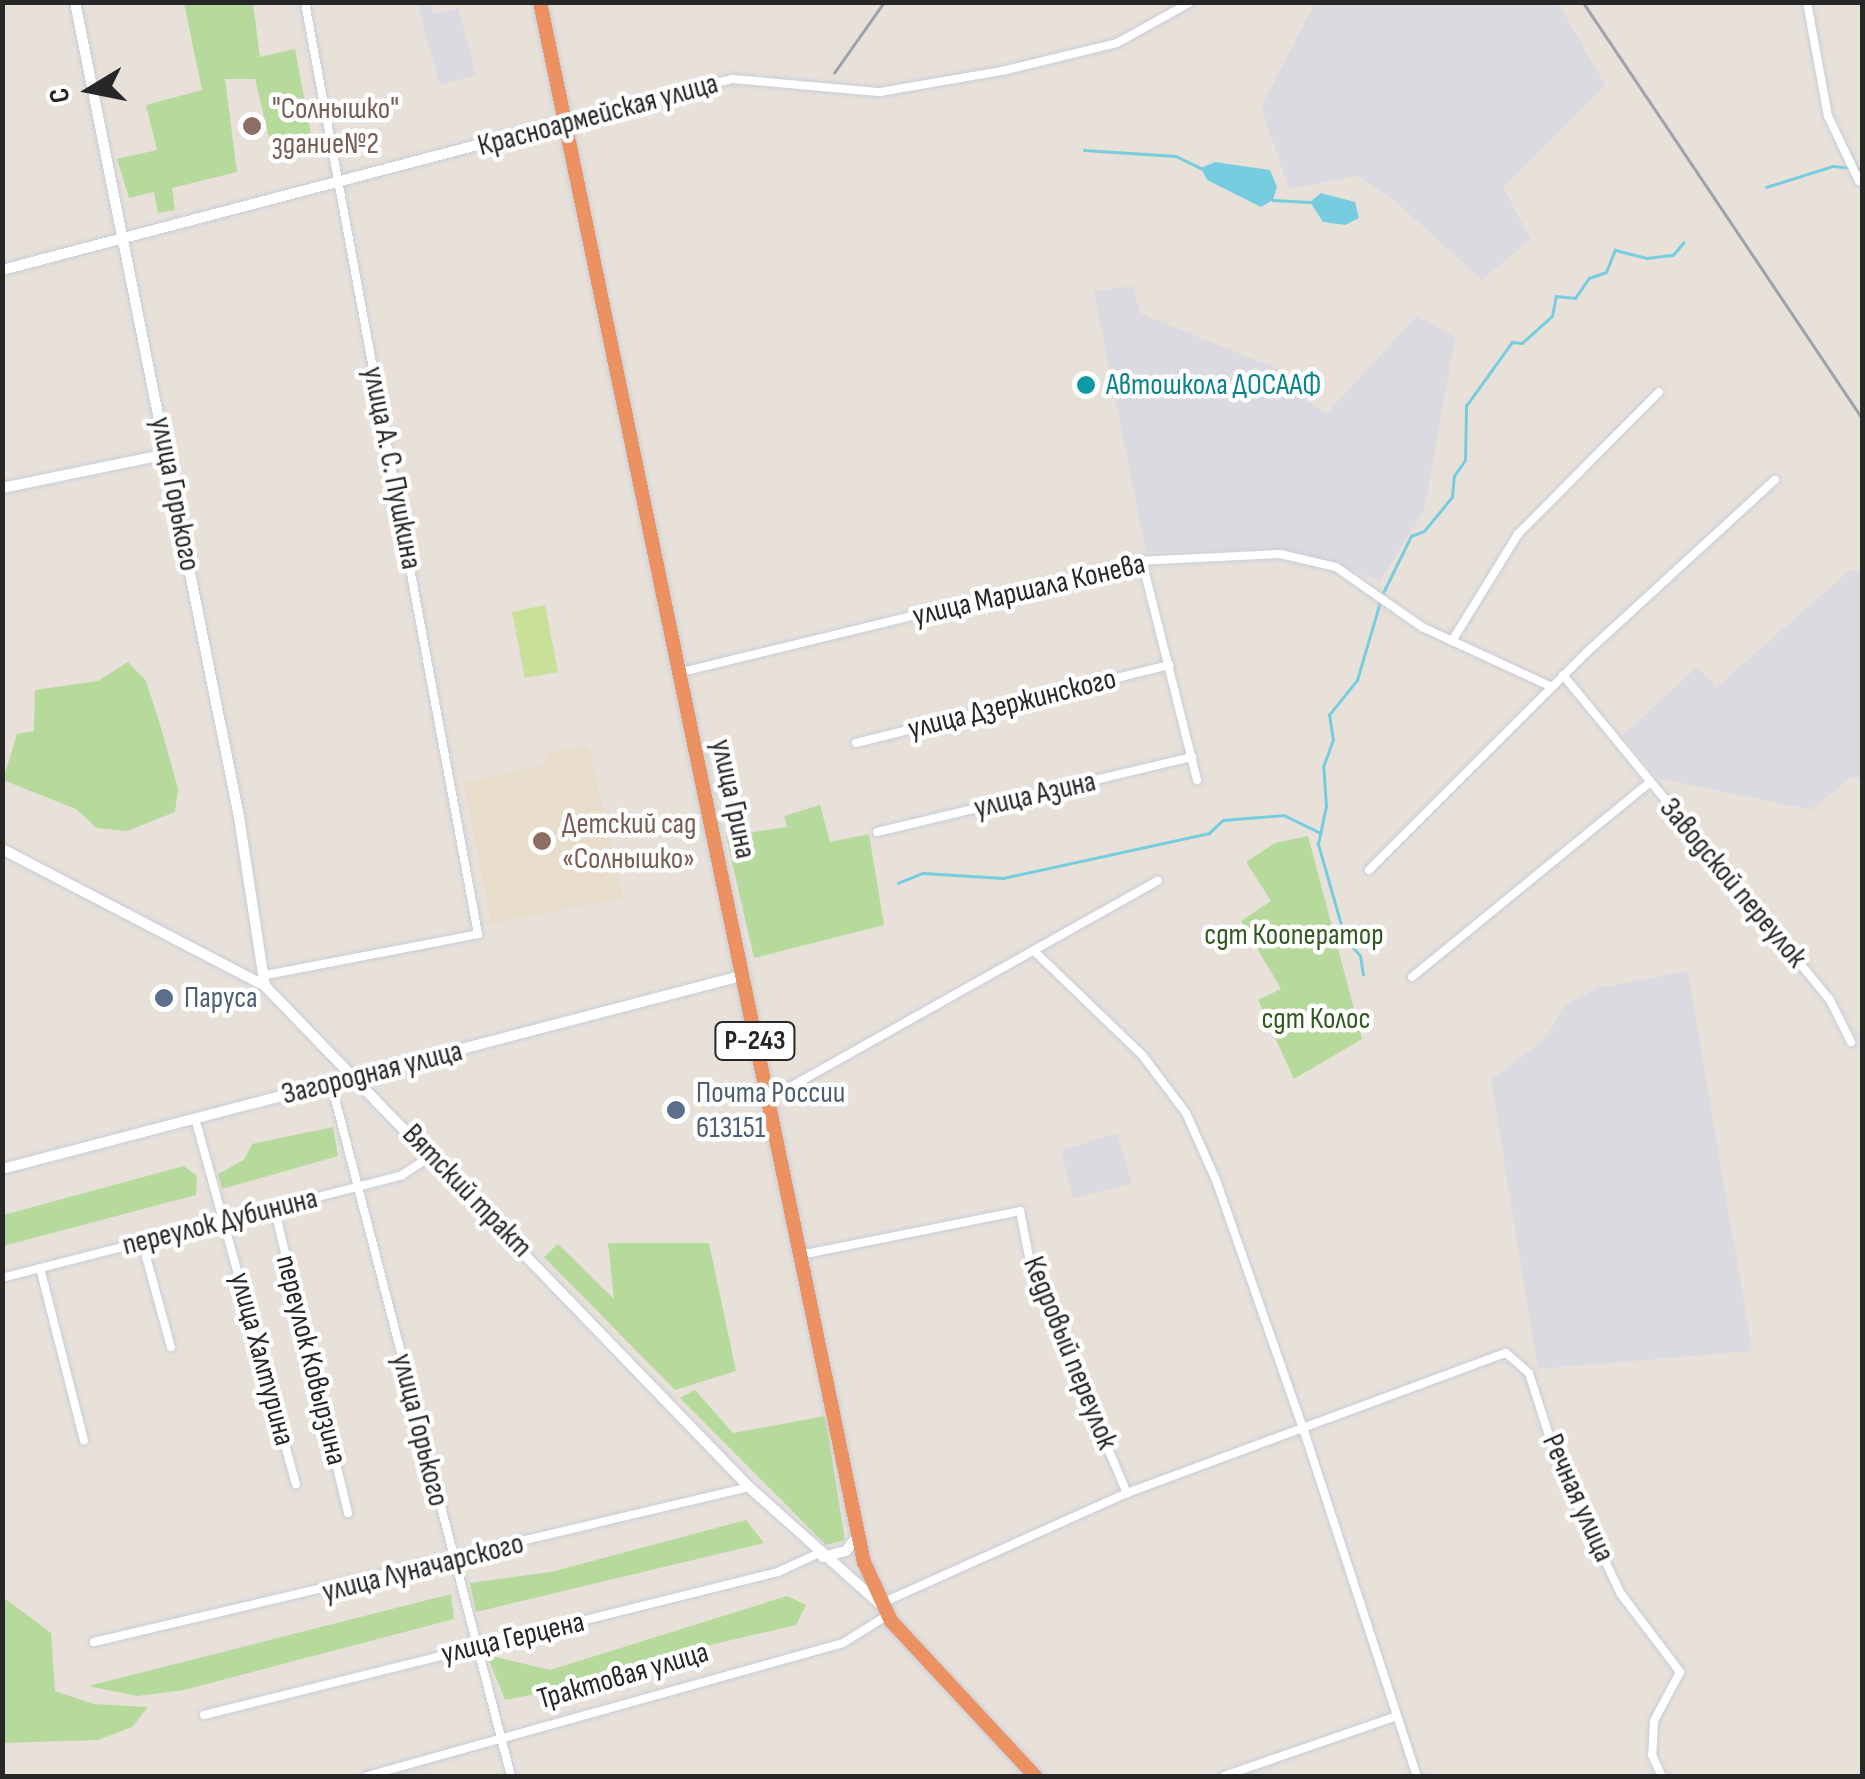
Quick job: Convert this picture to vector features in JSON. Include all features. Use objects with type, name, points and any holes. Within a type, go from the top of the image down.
[{"type":"highway","name":"улица Грина","points":[[540,2],[859,1534],[884,1610]]},
{"type":"highway","name":"Р-243","points":[[884,1610],[1036,1776]]},
{"type":"street","name":"улица Горького","points":[[75,2],[167,454],[265,981]]},
{"type":"street","name":"улица А. С. Пушкина","points":[[265,981],[478,934],[305,2]]},
{"type":"street","name":"Красноармейская улица","points":[[2,270],[338,186],[565,122],[734,80],[880,92],[1002,71],[1118,43],[1191,2]]},
{"type":"street","points":[[1808,2],[1828,116],[1859,181]]},
{"type":"street","points":[[1452,641],[1518,534],[1659,392]]},
{"type":"street","points":[[2,488],[167,454]]},
{"type":"street","points":[[1370,870],[1552,686],[1775,480]]},
{"type":"street","name":"улица Маршала Конева","points":[[678,673],[1142,561],[1280,554],[1336,567],[1382,594],[1422,627],[1552,686]]},
{"type":"street","points":[[1142,561],[1198,780]]},
{"type":"street","name":"улица Дзержинского","points":[[856,742],[1169,665]]},
{"type":"street","points":[[1563,676],[1650,782]]},
{"type":"street","name":"улица Азина","points":[[877,832],[1192,758]]},
{"type":"street","name":"Заводской переулок","points":[[1412,977],[1485,911],[1650,782],[1830,1000],[1851,1042]]},
{"type":"street","name":"Вятский тракт","points":[[2,849],[265,981],[750,1487],[884,1610]]},
{"type":"street","points":[[767,1100],[1158,881]]},
{"type":"street","points":[[1034,951],[1143,1056],[1186,1113],[1216,1180],[1304,1431],[1417,1776]]},
{"type":"street","name":"Загородная улица","points":[[2,1169],[742,976]]},
{"type":"street","name":"улица Горького","points":[[331,1083],[511,1776]]},
{"type":"street","name":"улица Халтурина","points":[[195,1118],[296,1484]]},
{"type":"street","name":"переулок Дубинина","points":[[2,1278],[357,1188],[402,1175],[434,1155]]},
{"type":"street","name":"переулок Ковырзина","points":[[274,1207],[348,1513]]},
{"type":"street","name":"Кедровый переулок","points":[[800,1255],[1020,1212],[1031,1266],[1127,1493]]},
{"type":"street","points":[[142,1242],[171,1347]]},
{"type":"street","points":[[40,1268],[84,1440]]},
{"type":"street","name":"Речная улица","points":[[1304,1431],[1506,1353],[1530,1373],[1558,1461],[1622,1594],[1680,1672],[1654,1721],[1652,1755],[1662,1776]]},
{"type":"street","points":[[884,1610],[1127,1493],[1304,1431]]},
{"type":"street","name":"улица Луначарского","points":[[94,1642],[750,1487]]},
{"type":"street","points":[[821,1555],[846,1551],[859,1534]]},
{"type":"street","name":"улица Герцена","points":[[204,1715],[475,1644],[778,1572],[821,1555]]},
{"type":"street","name":"Трактовая улица","points":[[367,1776],[843,1643],[884,1610]]},
{"type":"street","points":[[1224,1776],[1397,1716]]},
{"type":"shaded area","points":[[417,3],[430,3],[433,14],[458,8],[476,75],[440,85]]},
{"type":"shaded area","points":[[1315,3],[1558,3],[1605,85],[1503,188],[1531,239],[1482,280],[1395,201],[1357,176],[1289,189],[1261,107]]},
{"type":"shaded area","points":[[1133,286],[1140,313],[1280,370],[1310,390],[1306,401],[1327,413],[1417,316],[1455,337],[1424,511],[1380,581],[1308,554],[1274,549],[1146,552],[1094,291]]},
{"type":"shaded area","points":[[1851,569],[1862,576],[1862,778],[1852,777],[1811,810],[1657,778],[1623,735],[1697,667],[1717,687]]},
{"type":"shaded area","name":"Детский сад «Солнышко»","points":[[589,746],[623,898],[491,923],[464,783],[543,765],[549,753]]},
{"type":"shaded area","points":[[1688,971],[1752,1351],[1538,1369],[1491,1080],[1545,1039],[1564,1006],[1598,988]]},
{"type":"shaded area","points":[[1117,1133],[1132,1184],[1073,1198],[1061,1151]]},
{"type":"green space","points":[[184,3],[253,3],[260,57],[295,49],[314,150],[274,158],[255,79],[225,79],[237,172],[172,188],[175,210],[158,213],[154,192],[129,198],[117,159],[157,150],[146,105],[202,90]]},
{"type":"green space","points":[[545,605],[558,672],[525,678],[512,612]]},
{"type":"green space","points":[[128,662],[146,681],[162,731],[178,789],[175,812],[127,831],[97,828],[76,809],[3,780],[17,734],[34,731],[35,690],[98,681]]},
{"type":"green space","points":[[820,805],[830,842],[869,834],[884,925],[754,958],[726,836],[787,827],[784,816]]},
{"type":"green space","points":[[1308,836],[1362,1039],[1294,1079],[1258,1000],[1281,989],[1241,921],[1271,901],[1246,862],[1275,843]]},
{"type":"green space","points":[[333,1127],[338,1156],[222,1189],[218,1174],[244,1160],[252,1144]]},
{"type":"green space","points":[[184,1166],[197,1176],[196,1195],[3,1246],[3,1215]]},
{"type":"green space","points":[[608,1243],[709,1243],[736,1371],[675,1390],[544,1257],[558,1244],[614,1299]]},
{"type":"green space","points":[[695,1390],[733,1433],[825,1416],[845,1540],[826,1545],[680,1398]]},
{"type":"green space","points":[[746,1520],[764,1543],[476,1612],[470,1583],[551,1572]]},
{"type":"green space","points":[[451,1594],[454,1619],[184,1690],[137,1696],[88,1686]]},
{"type":"green space","points":[[787,1596],[806,1605],[796,1625],[697,1648],[611,1679],[505,1700],[487,1655],[550,1670]]},
{"type":"green space","points":[[3,1597],[51,1633],[55,1691],[94,1704],[148,1707],[132,1727],[98,1740],[3,1743]]},
{"type":"water","points":[[1215,162],[1270,170],[1277,187],[1273,200],[1261,207],[1207,180],[1201,168]]},
{"type":"water","points":[[1321,193],[1355,202],[1359,218],[1345,225],[1323,222],[1310,202]]},
{"type":"waterway","points":[[1084,150],[1176,156],[1201,168]]},
{"type":"waterway","points":[[1766,187],[1833,166],[1862,169]]},
{"type":"waterway","points":[[1273,200],[1310,202]]},
{"type":"waterway","points":[[1382,595],[1411,536],[1424,531],[1452,497],[1454,476],[1465,460],[1466,406],[1512,342],[1522,343],[1552,316],[1556,296],[1575,298],[1589,278],[1606,272],[1615,250],[1647,258],[1673,255],[1683,243]]},
{"type":"waterway","points":[[1363,975],[1360,956],[1345,939],[1318,844],[1326,806],[1323,767],[1333,740],[1329,715],[1357,680],[1380,602]]},
{"type":"waterway","points":[[898,883],[923,873],[1003,878],[1209,833],[1223,820],[1284,815],[1319,832]]},
{"type":"railway","points":[[834,73],[884,2]]},
{"type":"railway","points":[[1583,2],[1862,418]]},
{"type":"place","name":"\"Солнышко\" здание№2","points":[[252,126]]},
{"type":"place","name":"Автошкола ДОСААФ","points":[[1086,385]]},
{"type":"place","name":"Детский сад «Солнышко»","points":[[542,841]]},
{"type":"place","name":"Паруса","points":[[164,998]]},
{"type":"place","name":"Почта России 613151","points":[[676,1110]]},
{"type":"park label","name":"сдт Кооператор","points":[[1294,935]]},
{"type":"park label","name":"сдт Колос","points":[[1316,1019]]}]
